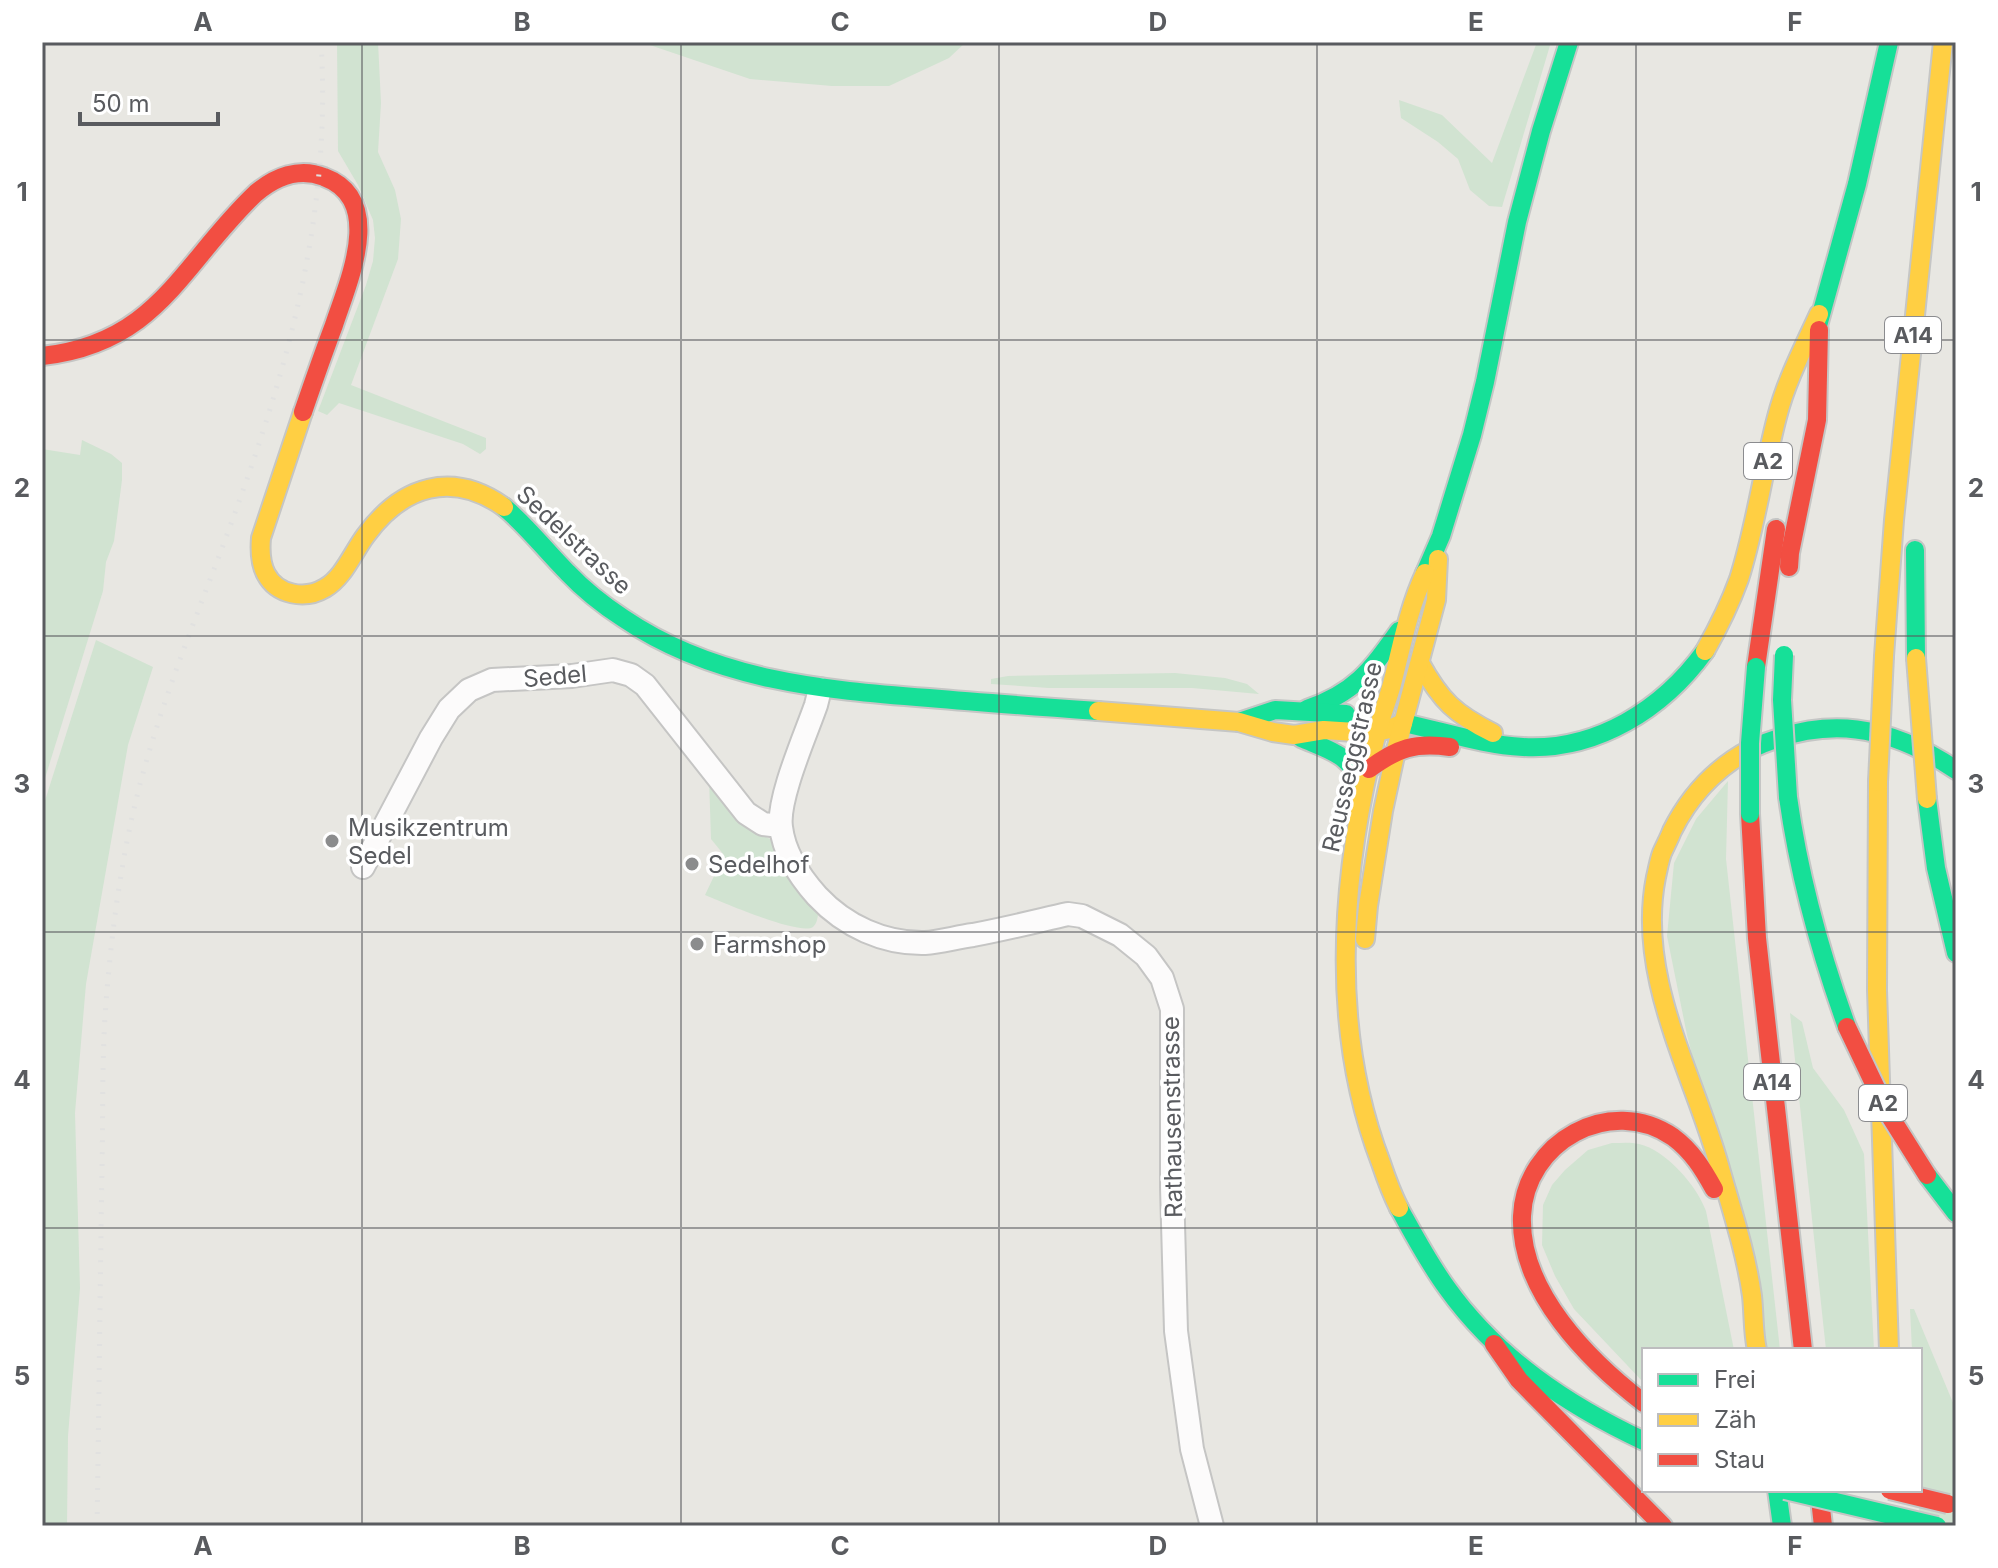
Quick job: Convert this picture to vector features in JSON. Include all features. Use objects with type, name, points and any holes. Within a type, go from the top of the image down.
[{"type":"main road","name":"Reusseggstrasse","points":[[1569,42],[1517,223],[1472,435],[1439,544],[1415,592],[1405,623],[1366,778],[1351,871],[1345,956],[1346,1009],[1363,1115],[1384,1178],[1408,1229],[1448,1291],[1494,1344],[1519,1367],[1565,1401],[1642,1440]]},
{"type":"main road","name":"A2","points":[[1366,778],[1395,751],[1408,746],[1435,745],[1482,752],[1561,744],[1610,731],[1633,720],[1669,694],[1704,653],[1721,622],[1750,542],[1778,413],[1819,314],[1852,203],[1889,42]]},
{"type":"main road","name":"A14","points":[[1889,1348],[1877,990],[1878,782],[1894,520],[1943,42]]},
{"type":"main road","points":[[1919,451],[1956,82]]},
{"type":"main road","name":"Sedelstrasse","points":[[42,356],[93,346],[138,320],[164,296],[243,206],[267,185],[278,178],[309,172],[327,177],[344,189],[355,207],[359,226],[358,251],[261,534],[262,565],[270,581],[283,590],[299,595],[322,590],[339,574],[374,522],[391,506],[413,493],[442,486],[466,488],[490,497],[505,507],[570,576],[607,607],[641,630],[692,656],[739,673],[820,689],[1239,722],[1266,731],[1296,735],[1325,730],[1367,735],[1379,726]]},
{"type":"main road","name":"A2","points":[[1788,584],[1790,553],[1817,420],[1819,314]]},
{"type":"main road","points":[[1801,401],[1819,314]]},
{"type":"main road","name":"A14","points":[[1778,516],[1756,667],[1750,743],[1750,814],[1758,952],[1803,1348]]},
{"type":"main road","points":[[1915,533],[1916,658],[1927,799],[1936,868],[1956,953]]},
{"type":"main road","name":"Reusseggstrasse","points":[[1439,544],[1436,600],[1395,751],[1368,906],[1364,961],[1369,1050],[1376,1093],[1393,1153],[1417,1208],[1443,1254],[1525,1349],[1570,1384],[1642,1424]]},
{"type":"main road","points":[[1300,711],[1333,700],[1355,686],[1371,670],[1405,623]]},
{"type":"main road","name":"A2","points":[[1784,650],[1782,700],[1792,834],[1805,897],[1826,972],[1847,1027],[1888,1113],[1927,1175],[1956,1213]]},
{"type":"main road","points":[[1420,663],[1433,688],[1457,714],[1517,747]]},
{"type":"main road","name":"Sedelstrasse","points":[[1239,722],[1275,710],[1300,711]]},
{"type":"main road","points":[[1300,711],[1341,714],[1379,726],[1403,723]]},
{"type":"main road","name":"A2","points":[[1403,723],[1517,747]]},
{"type":"main road","points":[[1757,1348],[1752,1299],[1728,1197],[1676,1044],[1659,982],[1651,903],[1659,858],[1676,820],[1708,779],[1748,750],[1789,735],[1819,728],[1848,727],[1889,733],[1925,749],[1956,770]]},
{"type":"main road","points":[[1296,735],[1343,756],[1366,778]]},
{"type":"main road","points":[[1642,1402],[1623,1388],[1580,1345],[1552,1309],[1530,1267],[1522,1220],[1528,1183],[1556,1144],[1572,1133],[1603,1122],[1621,1121],[1651,1126],[1679,1140],[1702,1165],[1712,1182],[1728,1231],[1743,1305],[1753,1328]]},
{"type":"main road","points":[[1494,1344],[1519,1380],[1663,1526]]},
{"type":"main road","points":[[1777,1492],[1782,1526]]},
{"type":"main road","points":[[1793,1492],[1937,1526]]},
{"type":"main road","points":[[1819,1492],[1823,1526]]},
{"type":"main road","points":[[1892,1492],[1896,1526]]},
{"type":"main road","points":[[1900,1492],[1956,1506]]},
{"type":"street","name":"Sedel","points":[[363,867],[449,709],[469,690],[492,680],[572,676],[613,670],[631,675],[645,685],[746,813],[763,824],[780,826]]},
{"type":"street","points":[[780,826],[784,799],[820,689]]},
{"type":"street","name":"Rathausenstrasse","points":[[780,826],[787,852],[805,882],[827,907],[847,923],[878,936],[901,942],[929,943],[1068,914],[1082,916],[1120,935],[1146,956],[1162,978],[1172,1009],[1176,1331],[1192,1449],[1212,1526]]},
{"type":"green space","points":[[337,42],[378,42],[381,103],[378,152],[395,190],[401,219],[398,259],[351,385],[486,438],[486,449],[480,454],[463,444],[339,403],[327,415],[318,411],[366,285],[375,238],[373,220],[358,185],[338,151]]},
{"type":"green space","points":[[641,42],[966,42],[949,58],[889,86],[832,86],[750,79]]},
{"type":"green space","points":[[1537,42],[1551,42],[1502,207],[1489,206],[1470,190],[1458,159],[1401,118],[1399,100],[1442,115],[1492,163]]},
{"type":"green space","points":[[82,440],[122,463],[122,480],[114,541],[106,562],[103,591],[42,788],[42,449],[80,455]]},
{"type":"green space","points":[[96,640],[153,667],[128,745],[86,984],[75,1113],[80,1288],[68,1436],[67,1526],[42,1526],[42,810]]},
{"type":"green space","points":[[1175,673],[1225,678],[1247,684],[1259,694],[1192,688],[1049,688],[991,684],[991,679],[1008,676]]},
{"type":"green space","points":[[709,778],[762,835],[774,841],[792,881],[818,915],[813,927],[778,923],[705,895],[724,855],[711,839]]},
{"type":"green space","points":[[1728,781],[1726,859],[1780,1348],[1766,1348],[1687,1035],[1667,936],[1674,863],[1696,819]]},
{"type":"green space","points":[[1790,1013],[1802,1022],[1813,1068],[1844,1110],[1864,1154],[1874,1348],[1826,1348]]},
{"type":"green space","points":[[1612,1143],[1639,1144],[1660,1153],[1688,1180],[1706,1211],[1734,1348],[1642,1348],[1642,1381],[1574,1309],[1542,1245],[1543,1205],[1552,1185],[1588,1150]]},
{"type":"green space","points":[[1910,1309],[1914,1309],[1956,1410],[1956,1526],[1919,1526],[1919,1492],[1922,1492],[1922,1348],[1912,1348]]},
{"type":"railway","points":[[97,1526],[104,1035],[119,888],[133,813],[155,732],[260,440],[292,329],[305,273],[320,159],[323,101],[321,42]]},
{"type":"traffic: fast","points":[[1425,573],[1441,536],[1472,435],[1517,222],[1569,42]]},
{"type":"traffic: fast","points":[[1814,340],[1857,184],[1889,42]]},
{"type":"traffic: fast","points":[[504,507],[573,579],[608,608],[658,639],[694,656],[809,686],[1098,711]]},
{"type":"traffic: fast","points":[[1915,550],[1916,658]]},
{"type":"traffic: fast","points":[[1307,709],[1350,688],[1380,657],[1399,631]]},
{"type":"traffic: fast","points":[[1403,723],[1508,746],[1550,746],[1577,742],[1602,734],[1648,708],[1669,691],[1705,651]]},
{"type":"traffic: fast","points":[[1784,655],[1782,700],[1788,797]]},
{"type":"traffic: fast","points":[[1750,814],[1750,743],[1756,667]]},
{"type":"traffic: fast","points":[[1239,722],[1275,710],[1346,714]]},
{"type":"traffic: fast","points":[[1751,749],[1805,731],[1831,728],[1856,730],[1881,734],[1906,743],[1956,770]]},
{"type":"traffic: fast","points":[[1301,738],[1345,760],[1364,787]]},
{"type":"traffic: fast","points":[[1788,797],[1812,914],[1847,1027]]},
{"type":"traffic: fast","points":[[1927,799],[1936,868],[1956,953]]},
{"type":"traffic: fast","points":[[1927,1175],[1956,1213]]},
{"type":"traffic: fast","points":[[1399,1208],[1440,1278],[1467,1313],[1511,1358],[1588,1412],[1642,1440]]},
{"type":"traffic: fast","points":[[1777,1492],[1782,1526]]},
{"type":"traffic: fast","points":[[1793,1492],[1937,1526]]},
{"type":"traffic: slow","points":[[1884,656],[1894,520],[1943,42]]},
{"type":"traffic: slow","points":[[1705,651],[1739,579],[1781,404],[1819,314]]},
{"type":"traffic: slow","points":[[303,412],[261,538],[264,570],[271,581],[284,591],[309,594],[332,583],[380,518],[412,495],[429,489],[466,489],[504,507]]},
{"type":"traffic: slow","points":[[1365,939],[1383,811],[1436,600],[1438,559]]},
{"type":"traffic: slow","points":[[1399,1208],[1364,1112],[1353,1059],[1347,1005],[1348,897],[1364,789],[1378,730],[1410,614],[1425,573]]},
{"type":"traffic: slow","points":[[1878,782],[1884,656]]},
{"type":"traffic: slow","points":[[1916,658],[1927,799]]},
{"type":"traffic: slow","points":[[1420,663],[1450,705],[1493,733]]},
{"type":"traffic: slow","points":[[1098,711],[1239,722],[1294,735],[1324,730],[1371,733],[1403,723]]},
{"type":"traffic: slow","points":[[1751,749],[1715,774],[1695,794],[1679,818],[1660,859],[1652,914],[1660,988],[1708,1130],[1742,1247],[1752,1296],[1757,1348]]},
{"type":"traffic: slow","points":[[1878,782],[1877,990],[1889,1348]]},
{"type":"traffic: jam","points":[[42,356],[82,348],[114,335],[165,296],[256,193],[288,175],[315,174],[343,188],[354,204],[358,244],[347,287],[303,412]]},
{"type":"traffic: jam","points":[[1789,567],[1817,420],[1819,330]]},
{"type":"traffic: jam","points":[[1756,667],[1776,529]]},
{"type":"traffic: jam","points":[[1369,769],[1407,748],[1427,745],[1450,747]]},
{"type":"traffic: jam","points":[[1750,814],[1757,938],[1803,1348]]},
{"type":"traffic: jam","points":[[1847,1027],[1888,1113],[1927,1175]]},
{"type":"traffic: jam","points":[[1642,1401],[1580,1345],[1545,1297],[1532,1271],[1524,1244],[1522,1216],[1527,1190],[1538,1166],[1554,1147],[1575,1133],[1598,1124],[1623,1121],[1649,1125],[1673,1137],[1686,1148],[1714,1189]]},
{"type":"traffic: jam","points":[[1494,1344],[1519,1380],[1663,1526]]},
{"type":"traffic: jam","points":[[1819,1492],[1823,1526]]},
{"type":"traffic: jam","points":[[1898,1492],[1948,1504]]},
{"type":"place","name":"Musikzentrum Sedel","points":[[332,841]]},
{"type":"place","name":"Sedelhof","points":[[692,864]]},
{"type":"place","name":"Farmshop","points":[[697,944]]}]
